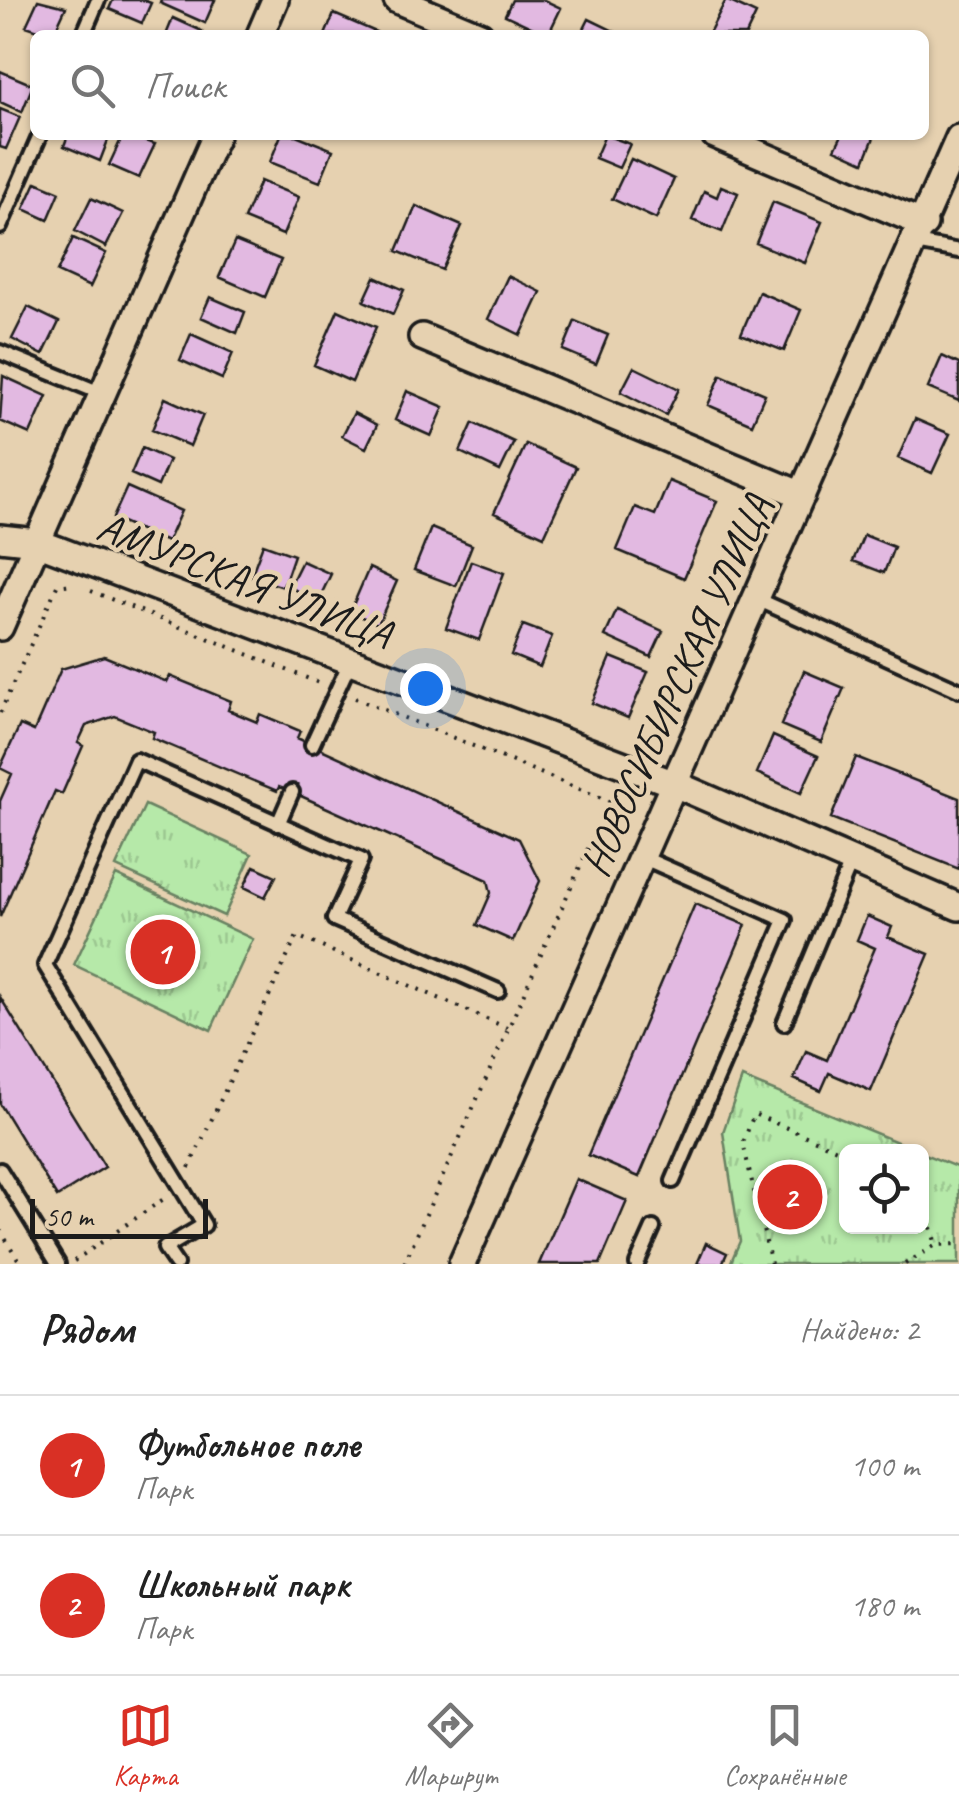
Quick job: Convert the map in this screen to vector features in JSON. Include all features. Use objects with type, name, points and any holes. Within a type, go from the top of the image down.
[{"type":"street","points":[[262,30],[275,0]]},
{"type":"street","points":[[397,0],[468,30]]},
{"type":"street","name":"НОВОСИБИРСКАЯ УЛИЦА","points":[[462,1264],[959,138]]},
{"type":"street","points":[[0,628],[214,140]]},
{"type":"street","points":[[725,140],[919,233]]},
{"type":"street","points":[[422,337],[802,496]]},
{"type":"street","name":"АМУРСКАЯ УЛИЦА","points":[[0,538],[37,542],[676,786],[959,907]]},
{"type":"lane","points":[[85,30],[98,0]]},
{"type":"lane","points":[[0,227],[38,140]]},
{"type":"lane","points":[[919,233],[959,251]]},
{"type":"lane","points":[[0,352],[104,394]]},
{"type":"lane","points":[[757,599],[959,690]]},
{"type":"lane","points":[[312,745],[350,662]]},
{"type":"lane","points":[[176,1264],[165,1248],[204,1225],[45,964],[136,760],[361,860],[334,920],[498,991]]},
{"type":"lane","points":[[278,824],[292,792]]},
{"type":"lane","points":[[644,858],[785,920],[673,1180]]},
{"type":"lane","points":[[784,1023],[852,860]]},
{"type":"lane","points":[[0,1170],[58,1264]]},
{"type":"lane","points":[[637,1264],[653,1228]]},
{"type":"path","points":[[0,713],[57,586],[69,582],[609,800],[404,1264]]},
{"type":"path","points":[[70,1264],[180,1187],[296,936],[508,1029]]},
{"type":"path","points":[[772,1264],[743,1142],[754,1114],[839,1150]]},
{"type":"path","points":[[929,1222],[936,1245]]},
{"type":"path","points":[[0,1230],[21,1264]]},
{"type":"path","points":[[905,1264],[936,1245],[959,1244]]},
{"type":"green space","points":[[145,805],[252,854],[224,916],[116,867]]},
{"type":"green space","points":[[116,875],[253,939],[211,1030],[74,965]]},
{"type":"green space","points":[[742,1078],[902,1144],[839,1144],[839,1234],[929,1234],[929,1156],[959,1168],[959,1264],[730,1264],[740,1241],[723,1132]]},
{"type":"building","points":[[38,0],[66,7],[55,30],[26,26]]},
{"type":"building","points":[[113,0],[151,3],[142,23],[109,9]]},
{"type":"building","points":[[215,0],[205,23],[160,3]]},
{"type":"building","points":[[512,0],[544,0],[561,8],[550,30],[537,30],[505,15]]},
{"type":"building","points":[[726,0],[756,14],[748,30],[711,30]]},
{"type":"building","points":[[334,14],[371,30],[327,30]]},
{"type":"building","points":[[173,18],[200,30],[168,30]]},
{"type":"building","points":[[589,19],[612,30],[584,30]]},
{"type":"building","points":[[0,71],[30,84],[22,112],[0,102]]},
{"type":"building","points":[[0,109],[20,117],[6,149],[0,147]]},
{"type":"building","points":[[66,140],[108,140],[100,161],[64,146]]},
{"type":"building","points":[[121,140],[155,144],[139,178],[109,165]]},
{"type":"building","points":[[279,140],[308,140],[333,150],[320,182],[270,162]]},
{"type":"building","points":[[603,140],[630,144],[619,168],[595,158]]},
{"type":"building","points":[[840,140],[873,140],[864,162],[835,149]]},
{"type":"building","points":[[631,159],[674,179],[656,219],[612,199]]},
{"type":"building","points":[[260,181],[299,197],[283,235],[244,219]]},
{"type":"building","points":[[36,182],[60,192],[48,220],[24,209]]},
{"type":"building","points":[[721,186],[738,193],[722,232],[692,220],[704,191],[717,197]]},
{"type":"building","points":[[91,198],[123,213],[106,247],[75,231]]},
{"type":"building","points":[[773,202],[822,222],[805,263],[756,243]]},
{"type":"building","points":[[416,206],[462,226],[442,270],[397,251]]},
{"type":"building","points":[[73,238],[106,253],[90,287],[57,272]]},
{"type":"building","points":[[235,241],[281,260],[265,297],[219,277]]},
{"type":"building","points":[[508,276],[541,292],[521,335],[488,319]]},
{"type":"building","points":[[375,277],[404,290],[393,314],[364,301]]},
{"type":"building","points":[[759,292],[801,310],[784,351],[741,334]]},
{"type":"building","points":[[210,297],[245,312],[237,333],[201,317]]},
{"type":"building","points":[[28,307],[59,322],[43,355],[12,339]]},
{"type":"building","points":[[338,310],[376,327],[352,382],[314,365]]},
{"type":"building","points":[[575,321],[608,335],[596,364],[563,350]]},
{"type":"building","points":[[191,334],[233,353],[222,379],[180,360]]},
{"type":"building","points":[[942,356],[959,364],[959,401],[928,388]]},
{"type":"building","points":[[634,367],[679,389],[666,415],[621,392]]},
{"type":"building","points":[[721,375],[765,394],[752,424],[708,405]]},
{"type":"building","points":[[3,376],[47,396],[30,434],[0,421]]},
{"type":"building","points":[[407,391],[444,407],[431,436],[395,420]]},
{"type":"building","points":[[165,398],[203,415],[190,446],[152,430]]},
{"type":"building","points":[[354,413],[377,425],[366,448],[342,436]]},
{"type":"building","points":[[915,419],[950,434],[932,473],[898,458]]},
{"type":"building","points":[[473,423],[514,442],[500,471],[460,452]]},
{"type":"building","points":[[526,444],[576,467],[544,536],[494,513]]},
{"type":"building","points":[[142,448],[169,460],[158,486],[131,474]]},
{"type":"building","points":[[669,481],[717,501],[684,578],[617,550],[635,507],[655,515]]},
{"type":"building","points":[[127,487],[181,511],[167,542],[113,518]]},
{"type":"building","points":[[431,528],[472,545],[456,586],[414,570]]},
{"type":"building","points":[[864,535],[894,547],[884,573],[853,561]]},
{"type":"building","points":[[263,544],[294,555],[283,587],[251,576]]},
{"type":"building","points":[[302,561],[331,574],[318,601],[289,587]]},
{"type":"building","points":[[471,561],[504,573],[479,640],[446,628]]},
{"type":"building","points":[[369,568],[397,581],[378,624],[350,612]]},
{"type":"building","points":[[617,610],[663,631],[651,657],[605,636]]},
{"type":"building","points":[[523,625],[552,636],[540,667],[511,655]]},
{"type":"building","points":[[104,656],[167,682],[170,676],[231,701],[228,710],[257,722],[260,714],[300,731],[297,738],[519,839],[540,881],[513,941],[477,925],[491,893],[488,880],[292,792],[279,787],[277,791],[152,738],[154,732],[115,716],[86,726],[78,743],[83,746],[62,794],[55,791],[0,917],[0,801],[12,774],[0,768],[20,725],[34,731],[61,669]]},
{"type":"building","points":[[611,657],[648,672],[628,718],[592,703]]},
{"type":"building","points":[[804,671],[844,688],[821,742],[781,725]]},
{"type":"building","points":[[773,736],[818,756],[801,793],[757,773]]},
{"type":"building","points":[[856,757],[959,798],[959,869],[831,818]]},
{"type":"building","points":[[254,866],[276,876],[265,897],[244,887]]},
{"type":"building","points":[[695,904],[746,925],[639,1177],[588,1155]]},
{"type":"building","points":[[867,916],[892,927],[888,937],[929,954],[871,1091],[829,1073],[821,1091],[794,1079],[806,1051],[827,1060],[875,948],[857,940]]},
{"type":"building","points":[[0,997],[105,1167],[57,1197],[0,1104]]},
{"type":"building","points":[[576,1179],[627,1201],[600,1264],[539,1264]]},
{"type":"building","points":[[706,1243],[727,1253],[722,1264],[697,1264]]},
{"type":"place","name":"Футбольное поле","points":[[163,952]]},
{"type":"place","name":"Школьный парк","points":[[790,1197]]}]
